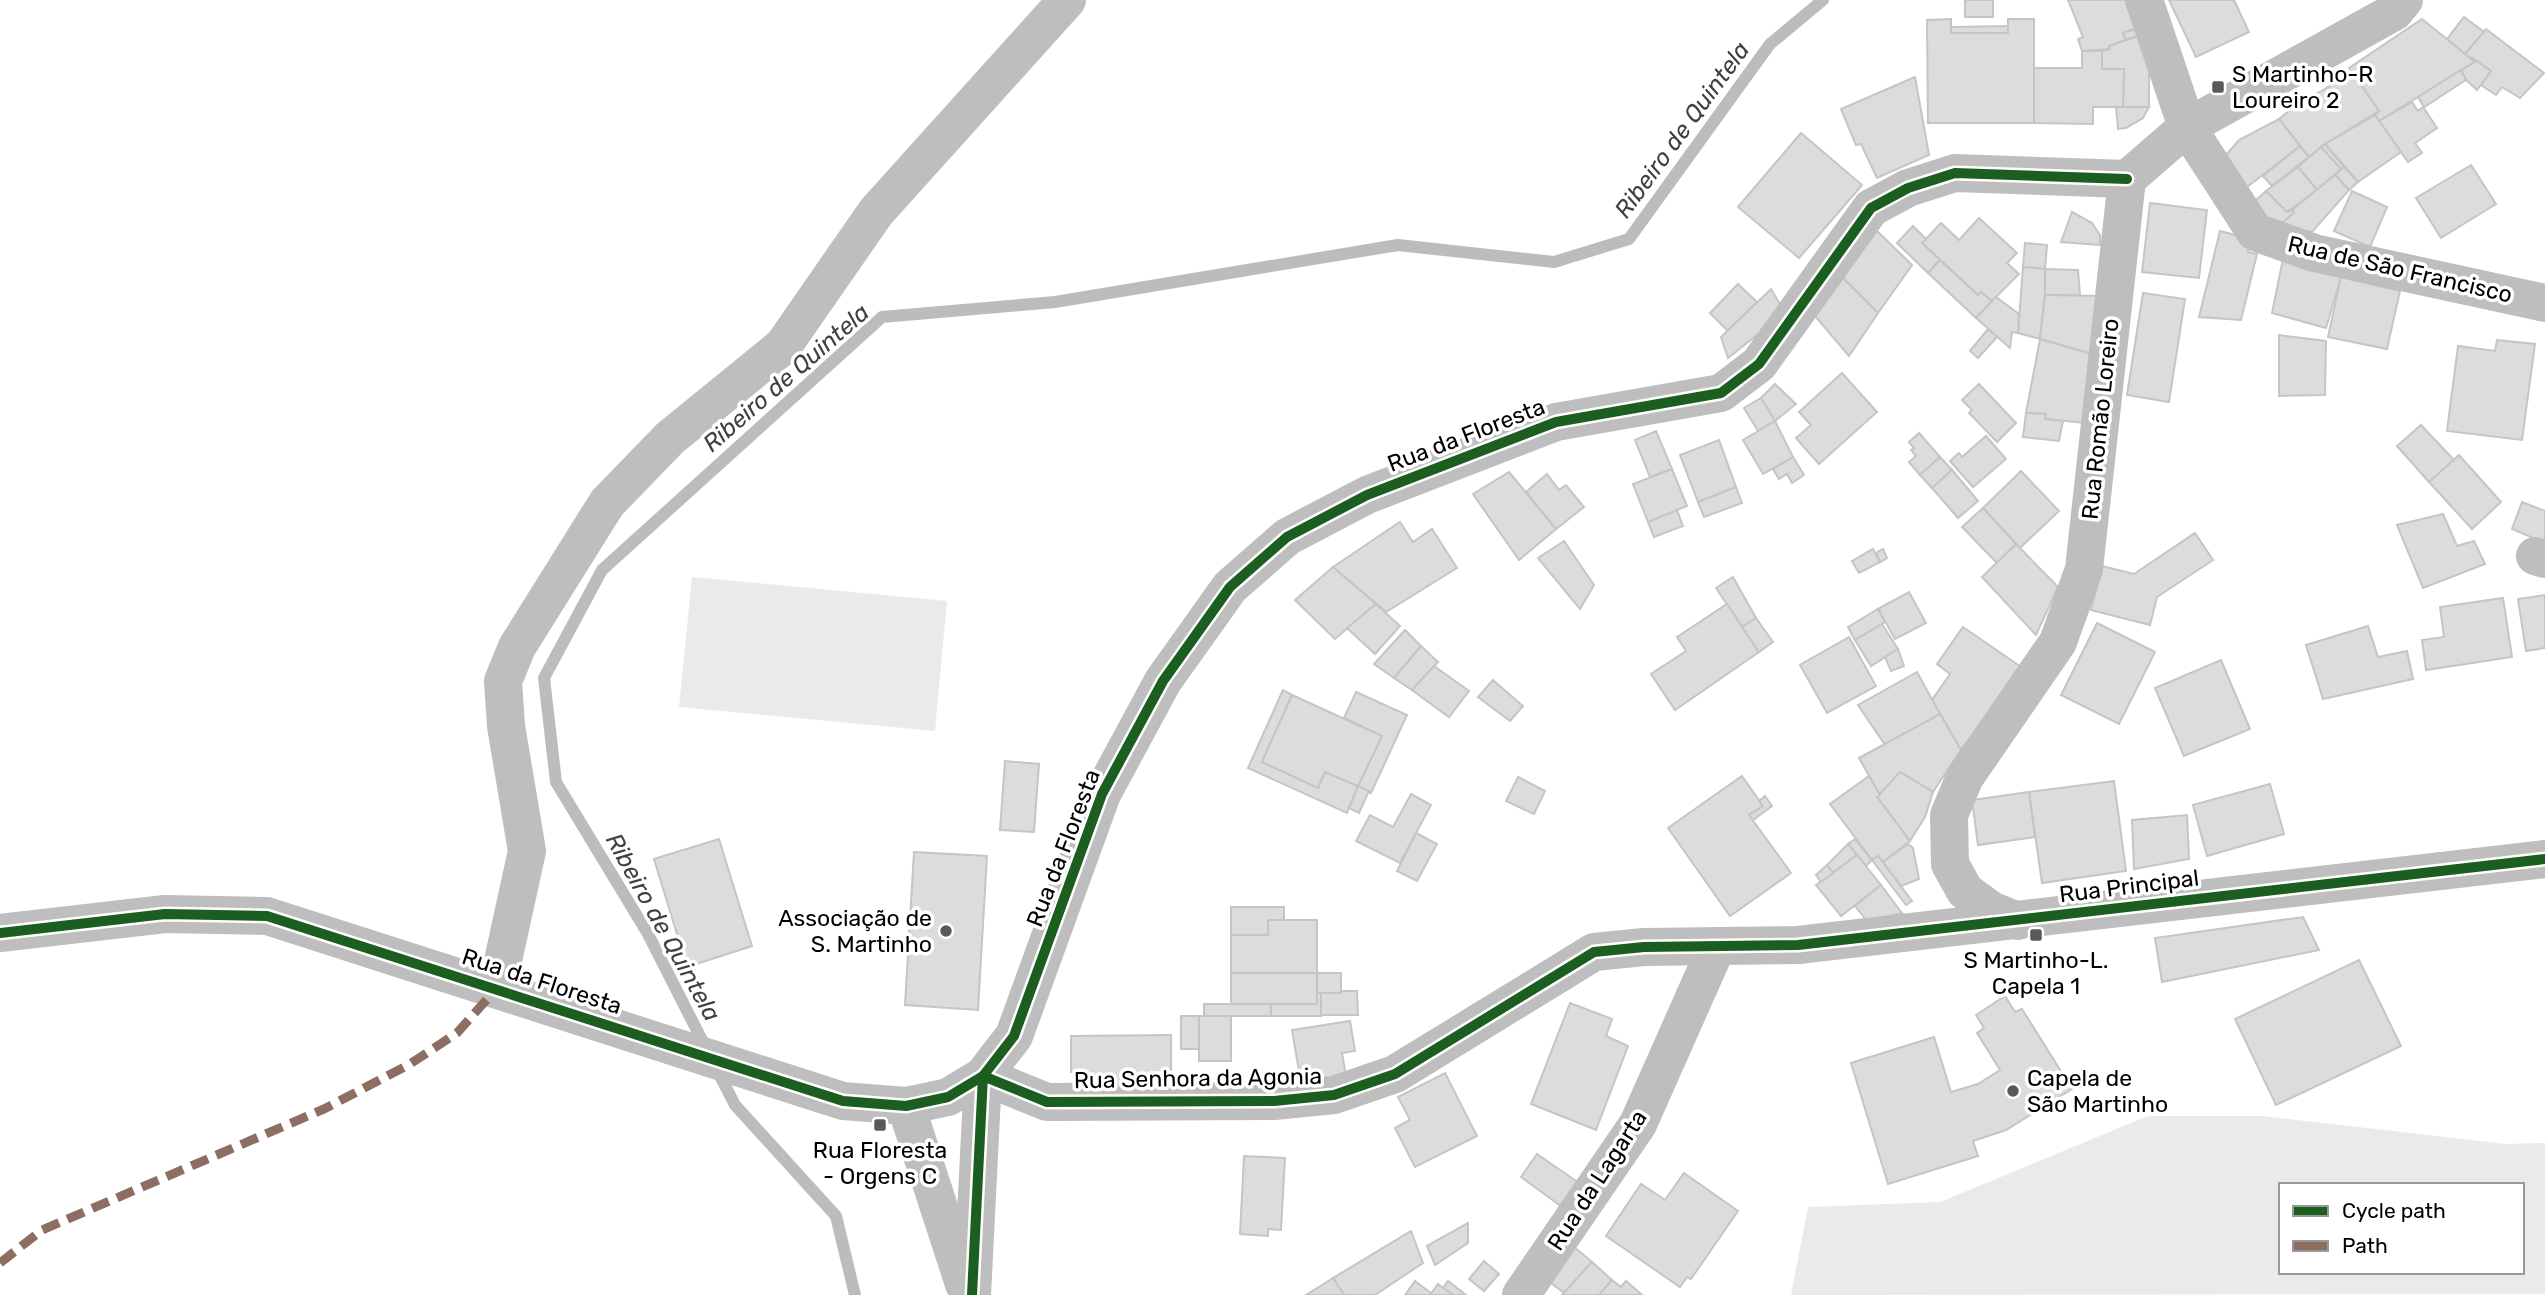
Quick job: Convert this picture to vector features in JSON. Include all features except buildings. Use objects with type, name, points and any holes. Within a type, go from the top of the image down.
[{"type":"street","points":[[496,988],[527,851],[506,726],[503,681],[517,647],[607,503],[670,438],[783,346],[876,212],[1067,0]]},
{"type":"street","points":[[2144,0],[2187,127]]},
{"type":"street","points":[[2127,178],[2187,127],[2394,12],[2404,0]]},
{"type":"street","name":"Rua de São Francisco","points":[[2187,127],[2255,232],[2314,253],[2545,303]]},
{"type":"street","name":"Rua da Floresta","points":[[0,933],[165,914],[267,916],[843,1101],[906,1106],[948,1097],[983,1076],[1014,1036],[1102,794],[1163,681],[1230,587],[1287,537],[1367,495],[1556,422],[1721,393],[1759,364],[1871,208],[1908,188],[1955,173],[2127,178]]},
{"type":"street","name":"Rua Romão Loreiro","points":[[2018,921],[1991,910],[1965,891],[1950,864],[1949,816],[1965,777],[2058,642],[2084,569],[2127,178]]},
{"type":"street","name":"Rua Principal","points":[[1717,946],[1798,945],[2545,859]]},
{"type":"street","name":"Rua Senhora da Agonia","points":[[983,1076],[1046,1102],[1274,1101],[1334,1095],[1395,1074],[1594,952],[1644,947],[1717,946]]},
{"type":"street","name":"Rua da Lagarta","points":[[1521,1295],[1638,1124],[1717,946]]},
{"type":"street","points":[[970,1295],[983,1076]]},
{"type":"street","points":[[906,1106],[970,1295]]},
{"type":"shaded area","points":[[692,577],[947,601],[935,731],[679,707]]},
{"type":"shaded area","points":[[2148,1116],[2263,1116],[2506,1144],[2545,1143],[2545,1294],[1791,1295],[1808,1207],[1940,1202]]},
{"type":"waterway","name":"Ribeiro de Quintela","points":[[706,1048],[648,934],[556,782],[544,678],[602,570],[882,317],[1055,302],[1398,245],[1554,262],[1629,239],[1770,44],[1823,0]]},
{"type":"waterway","name":"Ribeiro de Quintela","points":[[716,1068],[735,1105],[836,1216],[855,1295]]},
{"type":"marked path","points":[[0,1263],[42,1230],[324,1109],[410,1064],[457,1033],[497,988]]},
{"type":"cycle path","points":[[0,933],[165,914],[267,916],[843,1101],[906,1106],[948,1097],[983,1076],[1014,1036],[1102,794],[1163,681],[1230,587],[1287,537],[1367,495],[1556,422],[1721,393],[1759,364],[1871,208],[1908,188],[1955,173],[2127,179]]},
{"type":"cycle path","points":[[972,1295],[983,1076],[1047,1102],[1274,1101],[1334,1095],[1395,1074],[1594,952],[1644,947],[1798,945],[2545,859]]},
{"type":"place","name":"S Martinho-R Loureiro 2","points":[[2218,87]]},
{"type":"place","name":"Associação de S. Martinho","points":[[946,931]]},
{"type":"place","name":"S Martinho-L. Capela 1","points":[[2036,935]]},
{"type":"place","name":"Capela de São Martinho","points":[[2013,1091]]},
{"type":"place","name":"Rua Floresta - Orgens C","points":[[880,1125]]}]
